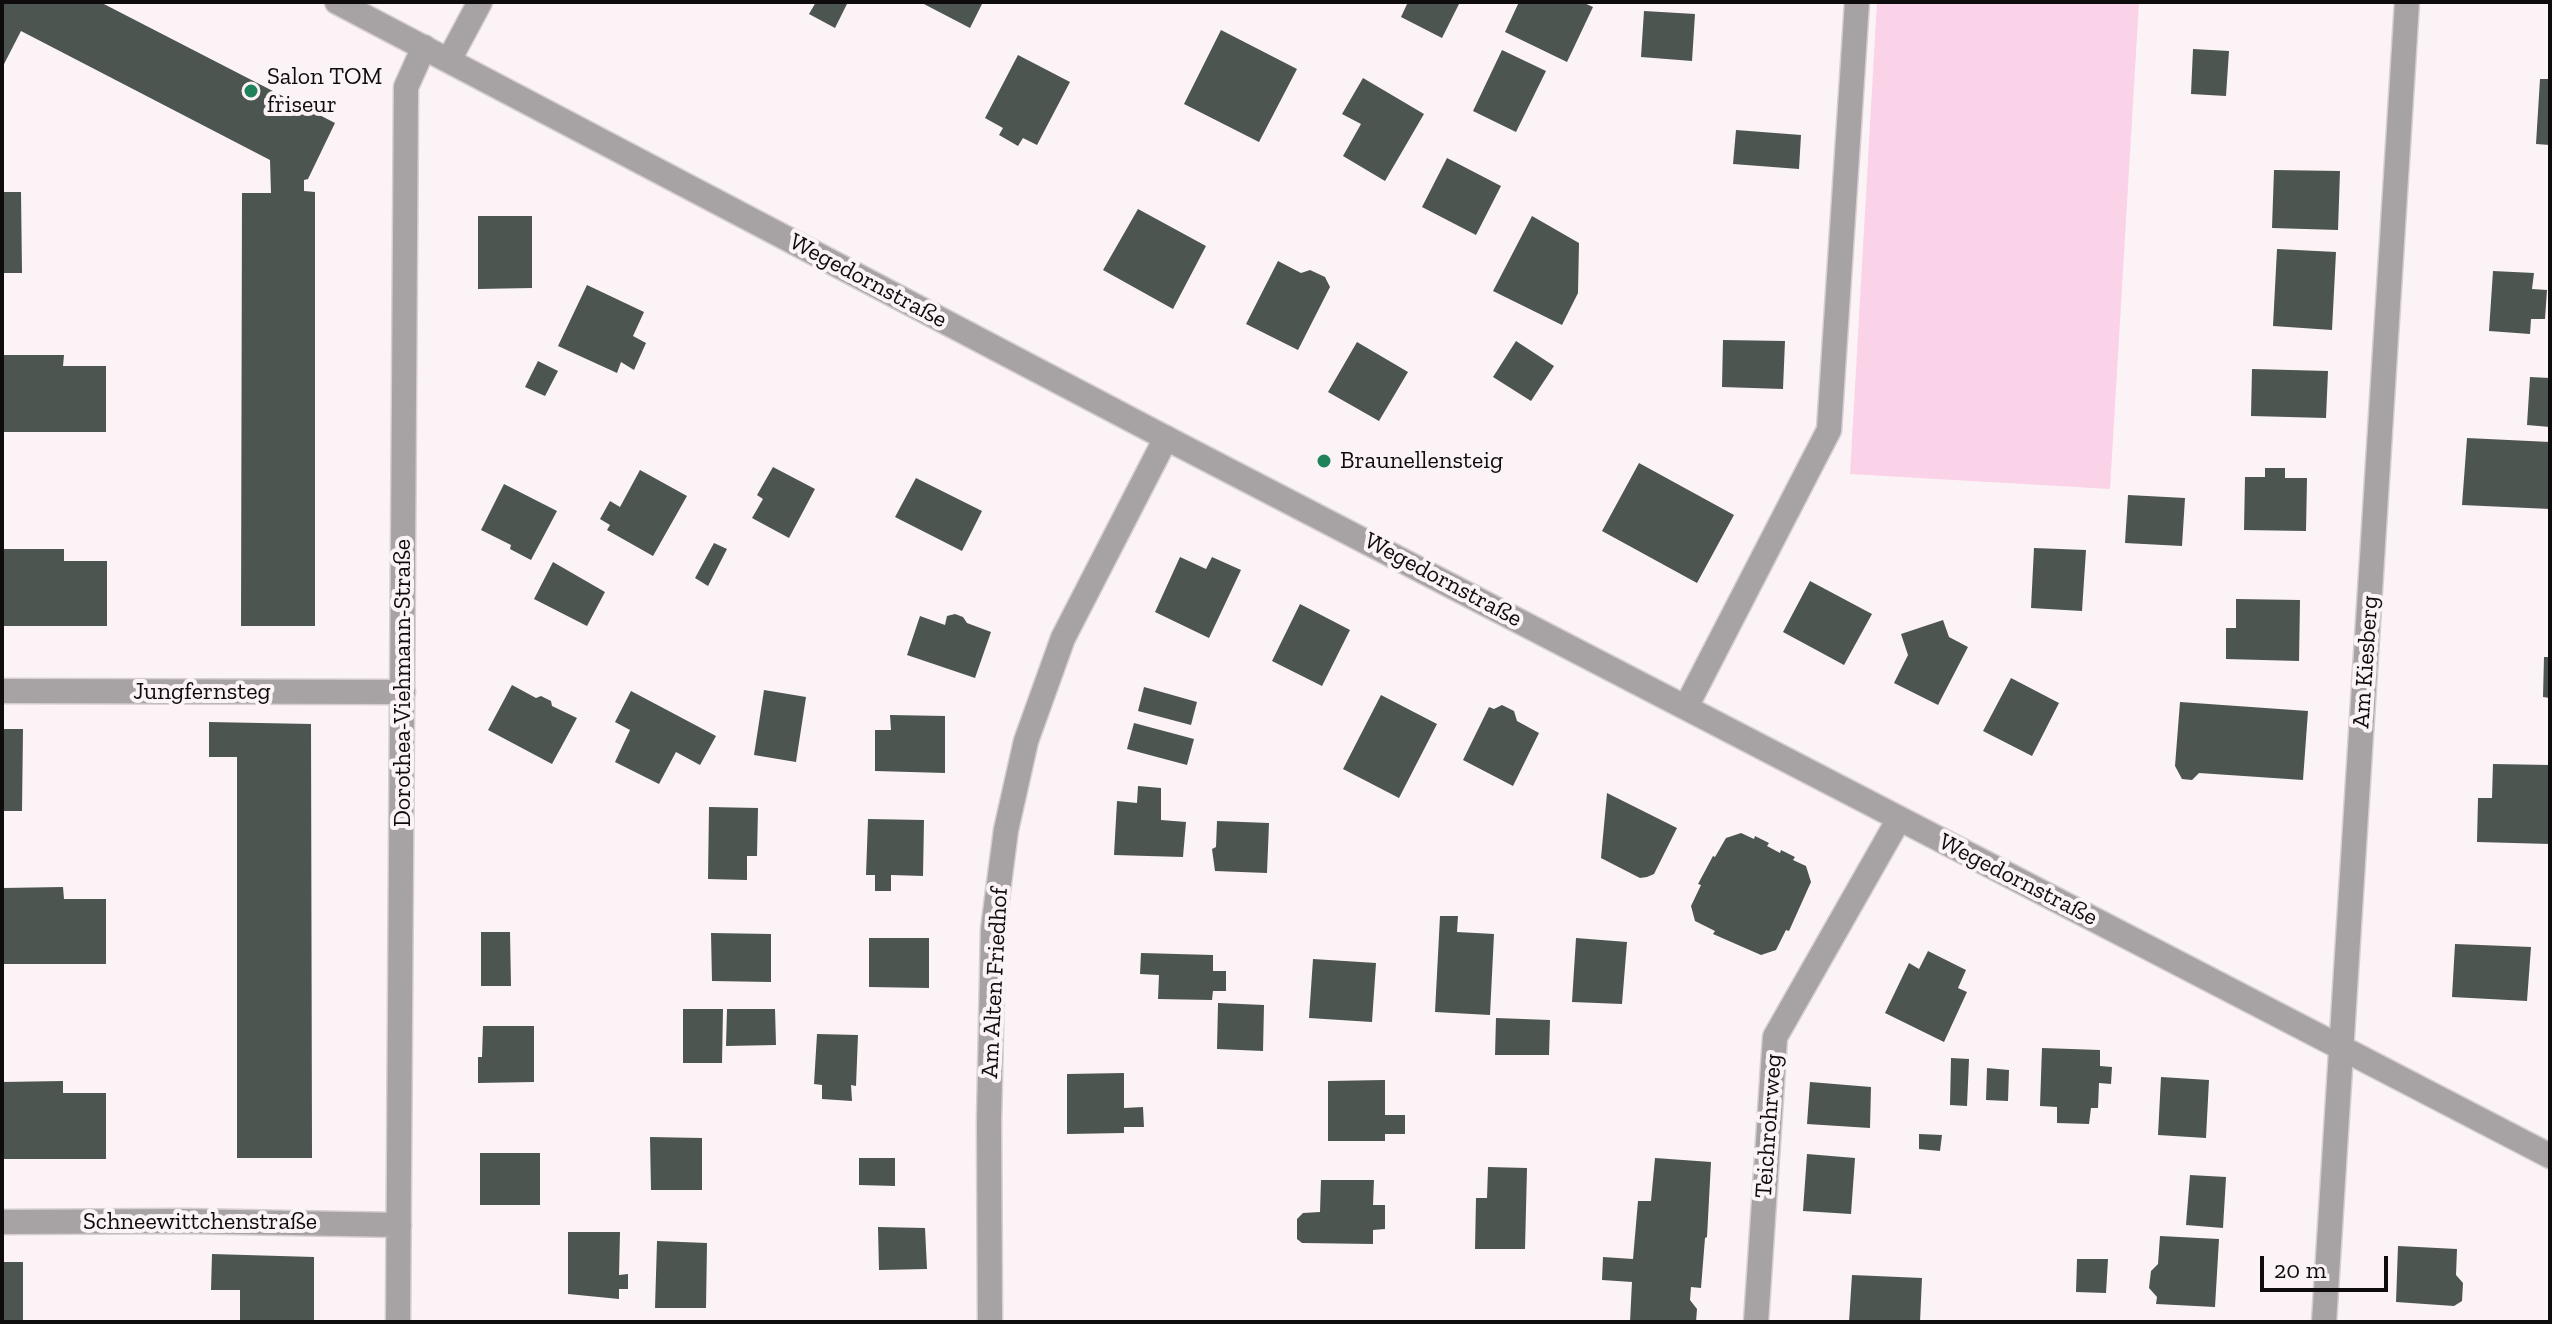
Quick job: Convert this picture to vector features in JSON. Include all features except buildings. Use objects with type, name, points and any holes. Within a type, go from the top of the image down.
[{"type":"street","name":"Wegedornstraße","points":[[337,2],[1166,438],[2550,1156]]},
{"type":"street","points":[[449,60],[480,2]]},
{"type":"street","points":[[1686,707],[1829,430],[1857,2]]},
{"type":"street","name":"Am Kiesberg","points":[[2324,1322],[2407,2]]},
{"type":"street","name":"Dorothea-Viehmann-Straße","points":[[398,1322],[406,87],[424,47]]},
{"type":"street","name":"Am Alten Friedhof","points":[[990,1322],[989,1122],[993,929],[1006,830],[1026,741],[1063,638],[1166,438]]},
{"type":"street","name":"Jungfernsteg","points":[[2,691],[403,692]]},
{"type":"street","name":"Teichrohrweg","points":[[1756,1322],[1775,1037],[1899,819]]},
{"type":"street","name":"Schneewittchenstraße","points":[[2,1222],[399,1225]]},
{"type":"shaded area","points":[[1877,2],[2139,2],[2110,489],[1850,474]]},
{"type":"place","name":"Salon TOM friseur","points":[[251,91]]},
{"type":"place","name":"Braunellensteig","points":[[1324,461]]}]
